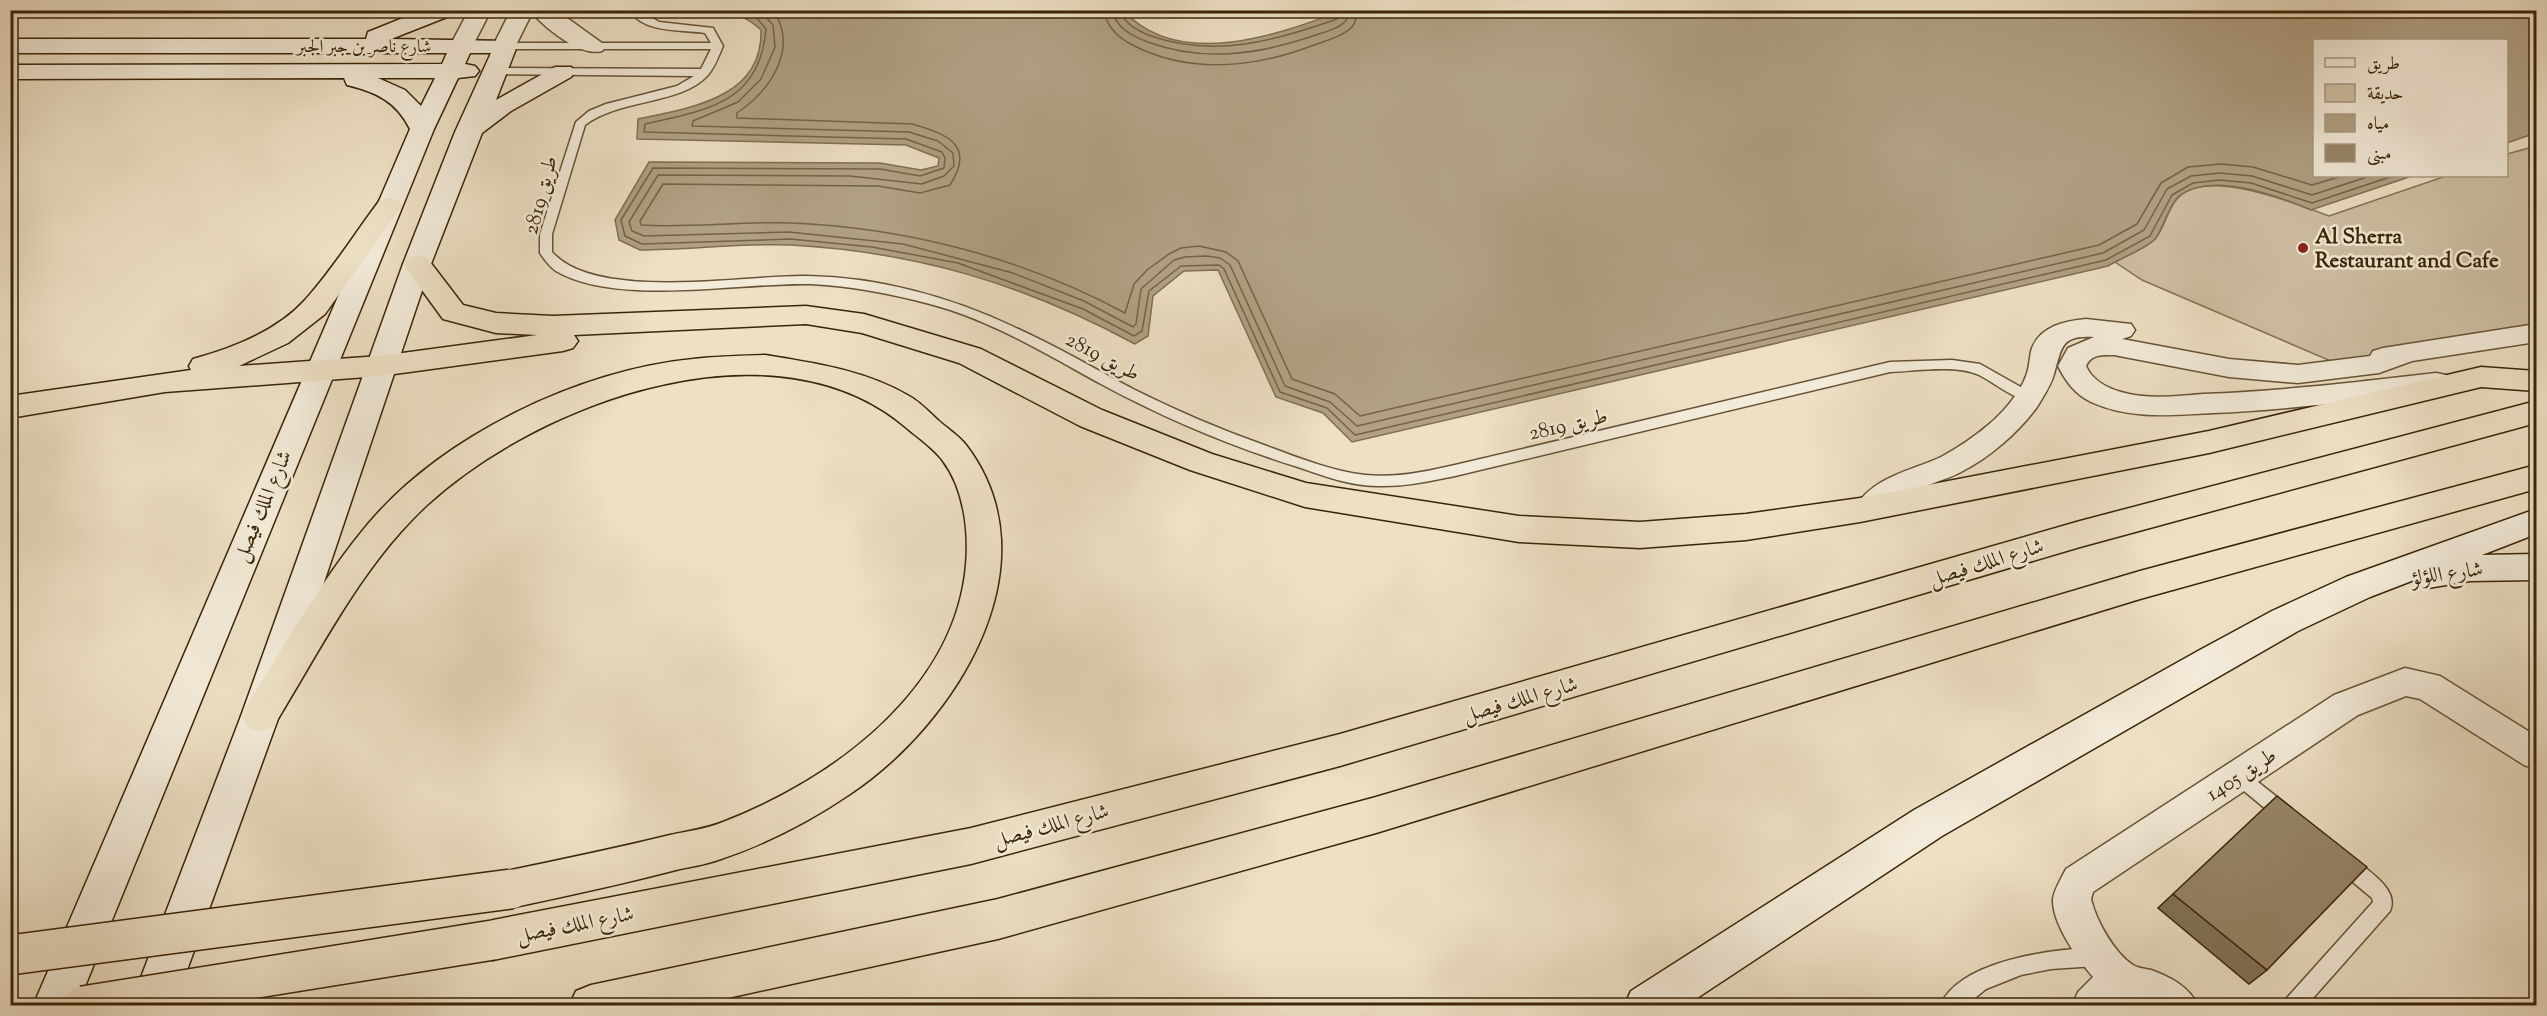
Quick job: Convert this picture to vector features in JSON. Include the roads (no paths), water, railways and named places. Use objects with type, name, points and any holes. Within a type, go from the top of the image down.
[{"type":"highway","points":[[10,406],[220,363],[283,333],[315,307],[389,206]]},
{"type":"highway","points":[[417,264],[453,312],[496,323],[553,326],[806,315],[864,324],[970,356],[1091,418],[1201,462],[1305,495],[1519,530],[1640,535],[1746,527],[1870,507],[2209,442],[2481,377],[2536,381]]},
{"type":"highway","points":[[69,395],[165,382],[380,366],[734,319]]},
{"type":"highway","points":[[10,955],[511,889],[629,864],[728,839],[819,795],[893,738],[947,673],[977,607],[986,548],[977,495],[953,450],[915,414],[870,388],[816,372],[756,365],[692,368],[627,381],[561,404],[494,437],[442,474],[381,531],[340,590],[260,716]]},
{"type":"highway","name":"شارع الملك فيصل","points":[[83,1005],[493,940],[971,846],[1340,750],[1587,680],[2080,534],[2536,412]]},
{"type":"highway","points":[[591,1005],[1032,909],[1376,815],[1647,731],[2140,585],[2536,477]]},
{"type":"main road","points":[[345,46],[387,34],[444,10]]},
{"type":"main road","name":"شارع الملك فيصل","points":[[55,1005],[389,206],[422,129],[480,10]]},
{"type":"main road","points":[[152,1005],[260,716],[417,264],[493,71],[522,10]]},
{"type":"main road","points":[[541,10],[562,27],[594,46]]},
{"type":"main road","name":"شارع ناصر بن جبر الجبر","points":[[10,46],[505,46]]},
{"type":"main road","points":[[312,70],[374,84],[399,95],[412,108],[422,129]]},
{"type":"main road","name":"شارع ناصر بن جبر الجبر","points":[[10,72],[493,71]]},
{"type":"main road","points":[[468,132],[502,106],[563,72]]},
{"type":"main road","points":[[1646,1005],[1928,823],[2211,661],[2285,621],[2358,587],[2536,521]]},
{"type":"main road","name":"شارع اللؤلؤ","points":[[2358,587],[2470,568],[2536,567]]},
{"type":"street","points":[[1870,507],[1896,487],[1926,476],[1976,450],[2003,427],[2028,397],[2040,376],[2046,348],[2059,334],[2070,329],[2122,330],[2193,348],[2260,358],[2319,360],[2403,356]]},
{"type":"street","points":[[2481,377],[2254,403],[2142,406],[2117,400],[2096,391],[2079,379],[2073,366],[2078,354],[2104,345],[2229,368],[2298,374],[2359,368],[2403,356],[2536,333]]},
{"type":"street","name":"طريق 1405","points":[[2164,997],[2122,982],[2100,957],[2078,922],[2072,898],[2079,881],[2346,705],[2405,682],[2428,686],[2536,754]]},
{"type":"street","name":"طريق 1405","points":[[2092,1005],[2105,990],[2118,986],[2164,997]]},
{"type":"lane","points":[[633,10],[636,15],[651,22],[709,30],[718,46],[704,73]]},
{"type":"lane","name":"شارع ناصر بن جبر الجبر","points":[[505,46],[718,46]]},
{"type":"lane","name":"شارع ناصر بن جبر الجبر","points":[[493,71],[704,73]]},
{"type":"lane","name":"طريق 2819","points":[[704,73],[686,84],[603,107],[589,114],[580,124],[546,234],[546,253],[561,268],[584,278],[622,284],[797,280],[854,285],[913,296],[971,312],[1021,334],[1110,383],[1205,429],[1327,471],[1367,480],[1423,477],[1467,468],[1890,367],[1952,365],[1980,369],[2028,397]]},
{"type":"lane","points":[[2238,776],[2300,826]]},
{"type":"lane","points":[[2293,1005],[2383,905],[2381,894],[2327,848]]},
{"type":"lane","points":[[1950,1005],[1978,982],[2011,970],[2067,957],[2100,957]]},
{"type":"water","points":[[717,11],[1124,11],[1147,29],[1172,40],[1201,43],[1230,42],[1289,29],[1342,11],[2536,11],[2536,133],[2508,143],[2508,39],[2313,39],[2313,177],[2409,177],[2311,210],[2281,198],[2244,188],[2208,186],[2192,189],[2175,201],[2156,238],[2141,249],[2108,266],[1352,442],[1323,413],[1276,397],[1218,270],[1184,271],[1153,296],[1148,336],[1135,344],[1052,304],[1011,288],[926,264],[882,255],[791,245],[640,250],[619,240],[615,220],[649,162],[880,163],[921,170],[938,166],[939,158],[906,145],[637,139],[638,119],[679,110],[720,96],[737,85],[750,71],[758,53],[761,30],[741,16]]},
{"type":"place","name":"Al Sherra Restaurant and Cafe","points":[[2303,248]]}]
